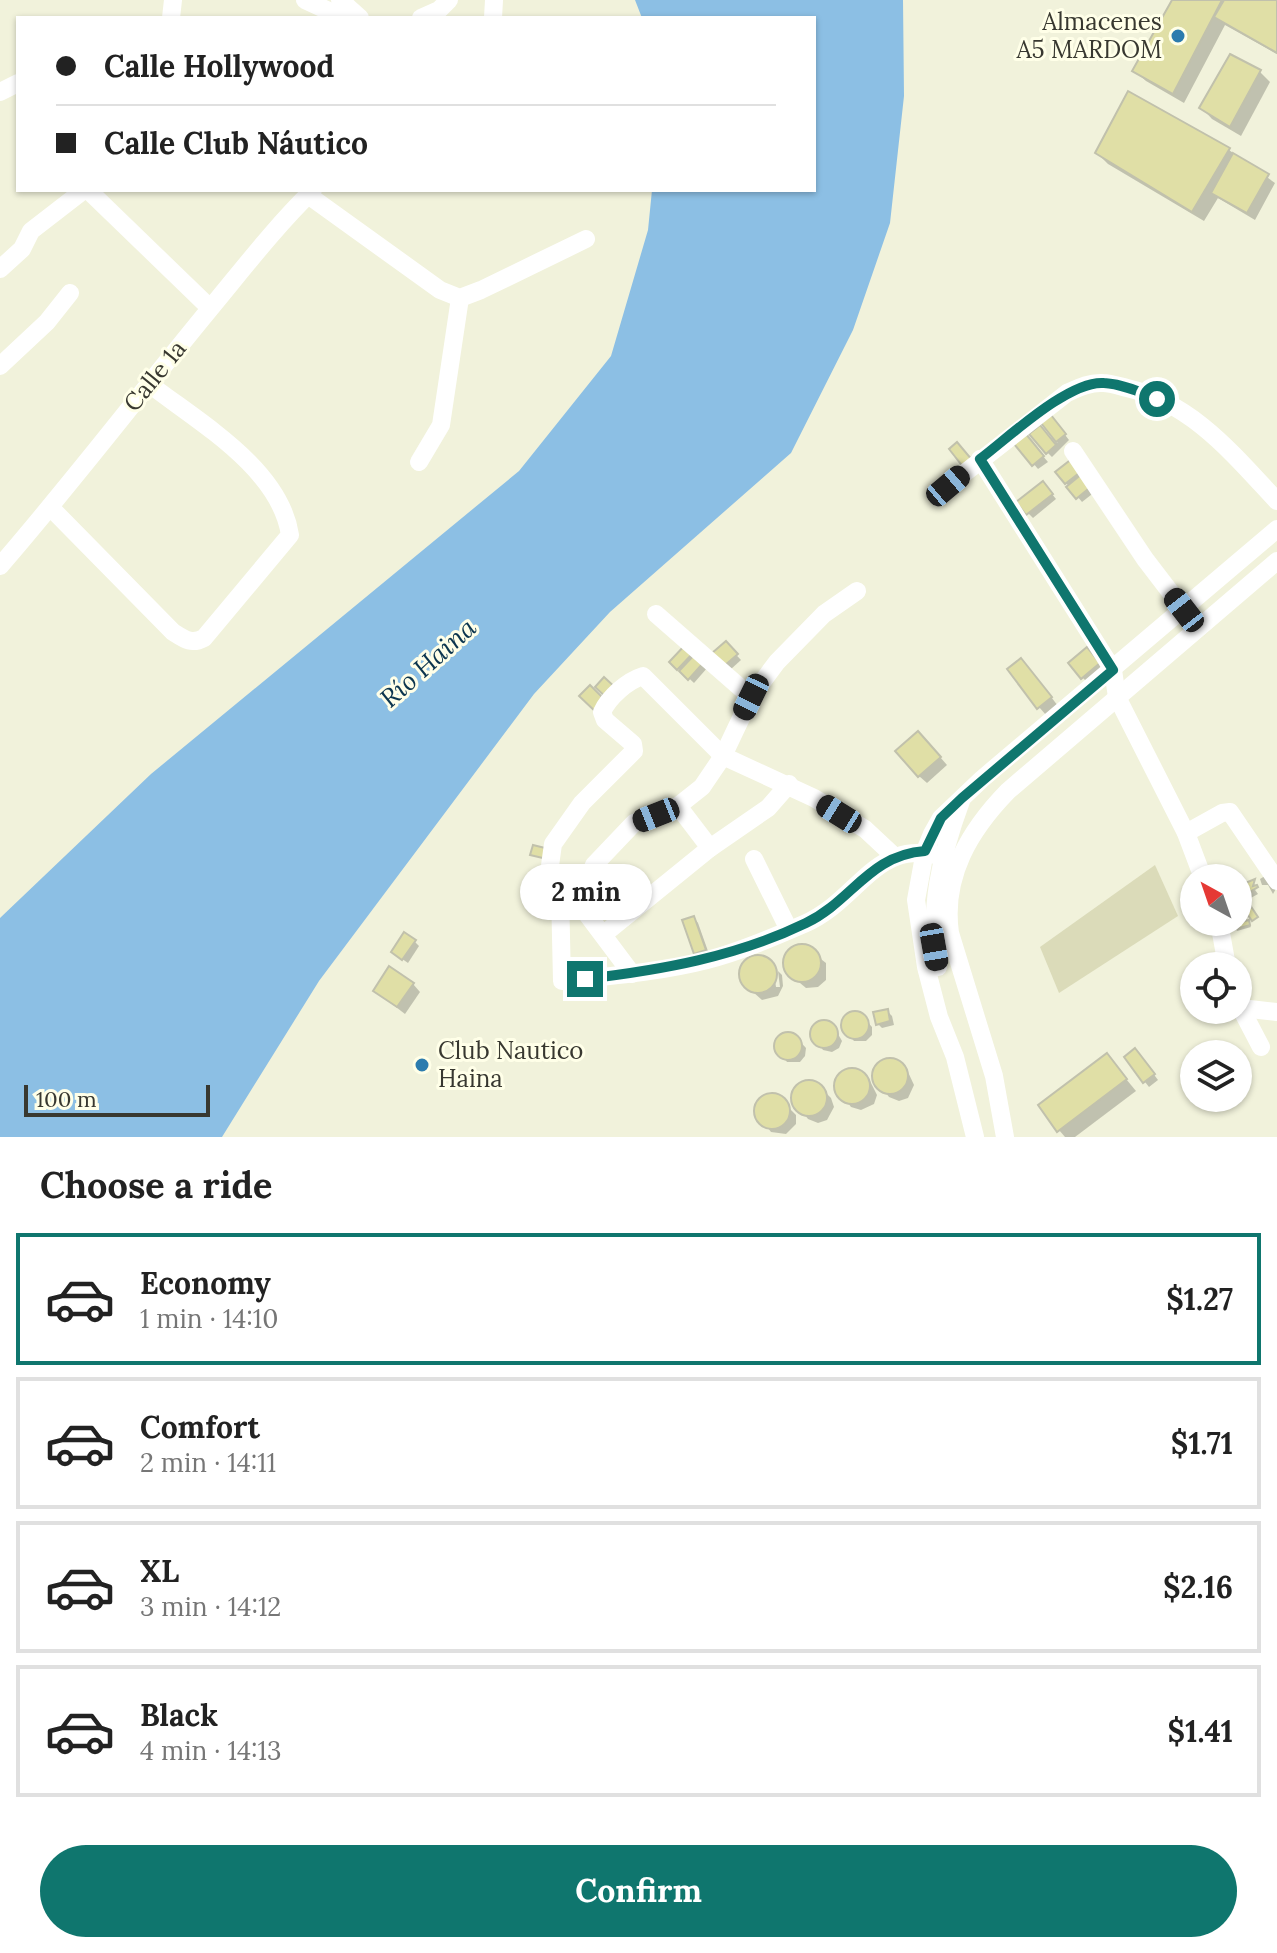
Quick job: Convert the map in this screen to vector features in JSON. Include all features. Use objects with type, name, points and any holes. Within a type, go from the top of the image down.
[{"type":"street","points":[[305,0],[340,16]]},
{"type":"street","points":[[340,0],[358,16]]},
{"type":"street","points":[[426,16],[439,10],[449,0]]},
{"type":"street","points":[[0,269],[22,249],[31,231],[83,192]]},
{"type":"street","points":[[88,192],[210,308]]},
{"type":"street","points":[[311,193],[440,290],[460,298],[586,239]]},
{"type":"street","name":"Calle 1a","points":[[0,566],[51,508],[148,383],[282,220],[311,193]]},
{"type":"street","points":[[4,371],[70,293]]},
{"type":"street","points":[[419,462],[441,425],[460,298]]},
{"type":"street","points":[[51,508],[173,632],[187,641],[197,642],[204,638],[290,535],[283,507],[256,467],[148,383]]},
{"type":"street","points":[[948,486],[1067,393],[1085,385],[1103,383],[1137,391],[1177,407],[1221,441],[1277,501]]},
{"type":"street","points":[[1073,451],[1145,559],[1184,610]]},
{"type":"street","points":[[980,459],[1113,670],[1117,697],[1186,833],[1198,864]]},
{"type":"street","points":[[1005,1137],[994,1076],[950,933],[941,818],[993,770],[1277,529]]},
{"type":"street","points":[[975,1137],[965,1092],[949,1038],[939,1017],[926,967],[916,900],[942,856],[1008,791],[1277,561]]},
{"type":"street","points":[[578,902],[594,865],[634,823],[678,806],[702,787],[723,756],[751,697],[777,662],[824,614],[857,591]]},
{"type":"street","points":[[656,614],[751,697]]},
{"type":"street","points":[[632,974],[578,902],[548,884],[553,844],[582,803],[634,751],[633,744],[605,720],[602,712],[631,680],[643,676],[723,756],[789,784],[865,829],[895,857]]},
{"type":"street","points":[[993,770],[1008,791]]},
{"type":"street","points":[[604,934],[710,848],[768,808],[789,784]]},
{"type":"street","points":[[678,806],[710,848]]},
{"type":"street","points":[[1186,833],[1222,813],[1230,812],[1277,881]]},
{"type":"street","points":[[560,892],[562,981],[632,974],[708,960],[816,917],[881,864],[895,857],[942,856]]},
{"type":"street","points":[[754,859],[789,930]]},
{"type":"street","points":[[1252,1007],[1277,1012]]},
{"type":"street","points":[[1249,1024],[1261,1047]]},
{"type":"green space","points":[[1155,865],[1178,916],[1059,993],[1040,947]]},
{"type":"water","name":"Río Haina","points":[[635,0],[903,0],[904,96],[890,223],[853,330],[791,453],[610,612],[534,694],[319,981],[222,1137],[0,1137],[0,918],[151,774],[519,471],[611,356],[648,230],[652,192],[816,192],[816,16],[641,16]]},
{"type":"building","name":"Almacenes A5 MARDOM","points":[[1172,0],[1222,0],[1173,94],[1132,71]]},
{"type":"building","points":[[1224,0],[1277,0],[1277,53],[1214,17]]},
{"type":"building","points":[[1230,54],[1261,70],[1230,127],[1199,108]]},
{"type":"building","points":[[1128,91],[1230,148],[1192,212],[1095,153]]},
{"type":"building","points":[[1233,153],[1269,174],[1247,213],[1211,193]]},
{"type":"building","points":[[1051,415],[1066,434],[1056,442],[1041,423]]},
{"type":"building","points":[[1040,425],[1056,445],[1046,454],[1029,434]]},
{"type":"building","points":[[1026,434],[1044,456],[1032,466],[1014,444]]},
{"type":"building","points":[[957,442],[973,461],[964,468],[949,449]]},
{"type":"building","points":[[1073,458],[1083,470],[1065,484],[1055,472]]},
{"type":"building","points":[[1083,473],[1093,485],[1076,499],[1066,487]]},
{"type":"building","points":[[1043,481],[1053,494],[1026,515],[1016,502]]},
{"type":"building","points":[[726,641],[738,654],[724,666],[712,653]]},
{"type":"building","points":[[687,643],[695,651],[677,670],[669,662]]},
{"type":"building","points":[[1087,647],[1100,663],[1081,679],[1068,663]]},
{"type":"building","points":[[696,653],[705,661],[688,680],[679,671]]},
{"type":"building","points":[[1021,658],[1052,697],[1037,709],[1007,669]]},
{"type":"building","points":[[604,677],[618,690],[609,700],[595,687]]},
{"type":"building","points":[[590,685],[607,702],[597,713],[579,696]]},
{"type":"building","points":[[918,731],[941,757],[918,777],[895,751]]},
{"type":"building","points":[[533,845],[549,849],[547,859],[530,855]]},
{"type":"building","points":[[694,916],[706,950],[694,954],[682,920]]},
{"type":"building","points":[[404,932],[416,940],[402,960],[391,952]]},
{"type":"building","points":[[802,944],[816,949],[821,963],[816,977],[802,982],[788,977],[783,963],[788,949]]},
{"type":"building","points":[[758,955],[772,960],[777,974],[772,988],[758,993],[744,988],[739,974],[744,960]]},
{"type":"building","points":[[389,966],[414,983],[397,1007],[373,991]]},
{"type":"building","points":[[888,1009],[890,1021],[876,1025],[873,1012]]},
{"type":"building","points":[[855,1011],[865,1015],[869,1025],[865,1035],[855,1039],[845,1035],[841,1025],[845,1015]]},
{"type":"building","points":[[824,1020],[834,1024],[838,1034],[834,1044],[824,1048],[814,1044],[810,1034],[814,1024]]},
{"type":"building","points":[[788,1032],[798,1036],[802,1046],[798,1056],[788,1060],[778,1056],[774,1046],[778,1036]]},
{"type":"building","points":[[1135,1048],[1155,1074],[1143,1083],[1124,1057]]},
{"type":"building","points":[[1107,1053],[1127,1079],[1057,1132],[1038,1105]]},
{"type":"building","points":[[890,1058],[902,1064],[908,1076],[902,1088],[890,1094],[878,1088],[872,1076],[878,1064]]},
{"type":"building","points":[[852,1068],[864,1074],[870,1086],[864,1098],[852,1104],[840,1098],[834,1086],[840,1074]]},
{"type":"building","points":[[809,1080],[821,1086],[827,1098],[821,1110],[809,1116],[797,1110],[791,1098],[797,1086]]},
{"type":"building","points":[[772,1093],[784,1099],[790,1111],[784,1123],[772,1129],[760,1123],[754,1111],[760,1099]]},
{"type":"place","name":"Almacenes A5 MARDOM","points":[[1178,36]]},
{"type":"place","name":"Club Nautico Haina","points":[[422,1065]]},
{"type":"route","points":[[585,979],[708,960],[807,923],[881,864],[909,852],[925,851],[941,818],[982,779],[1113,670],[980,459],[1067,393],[1085,385],[1103,383],[1157,399]]}]
